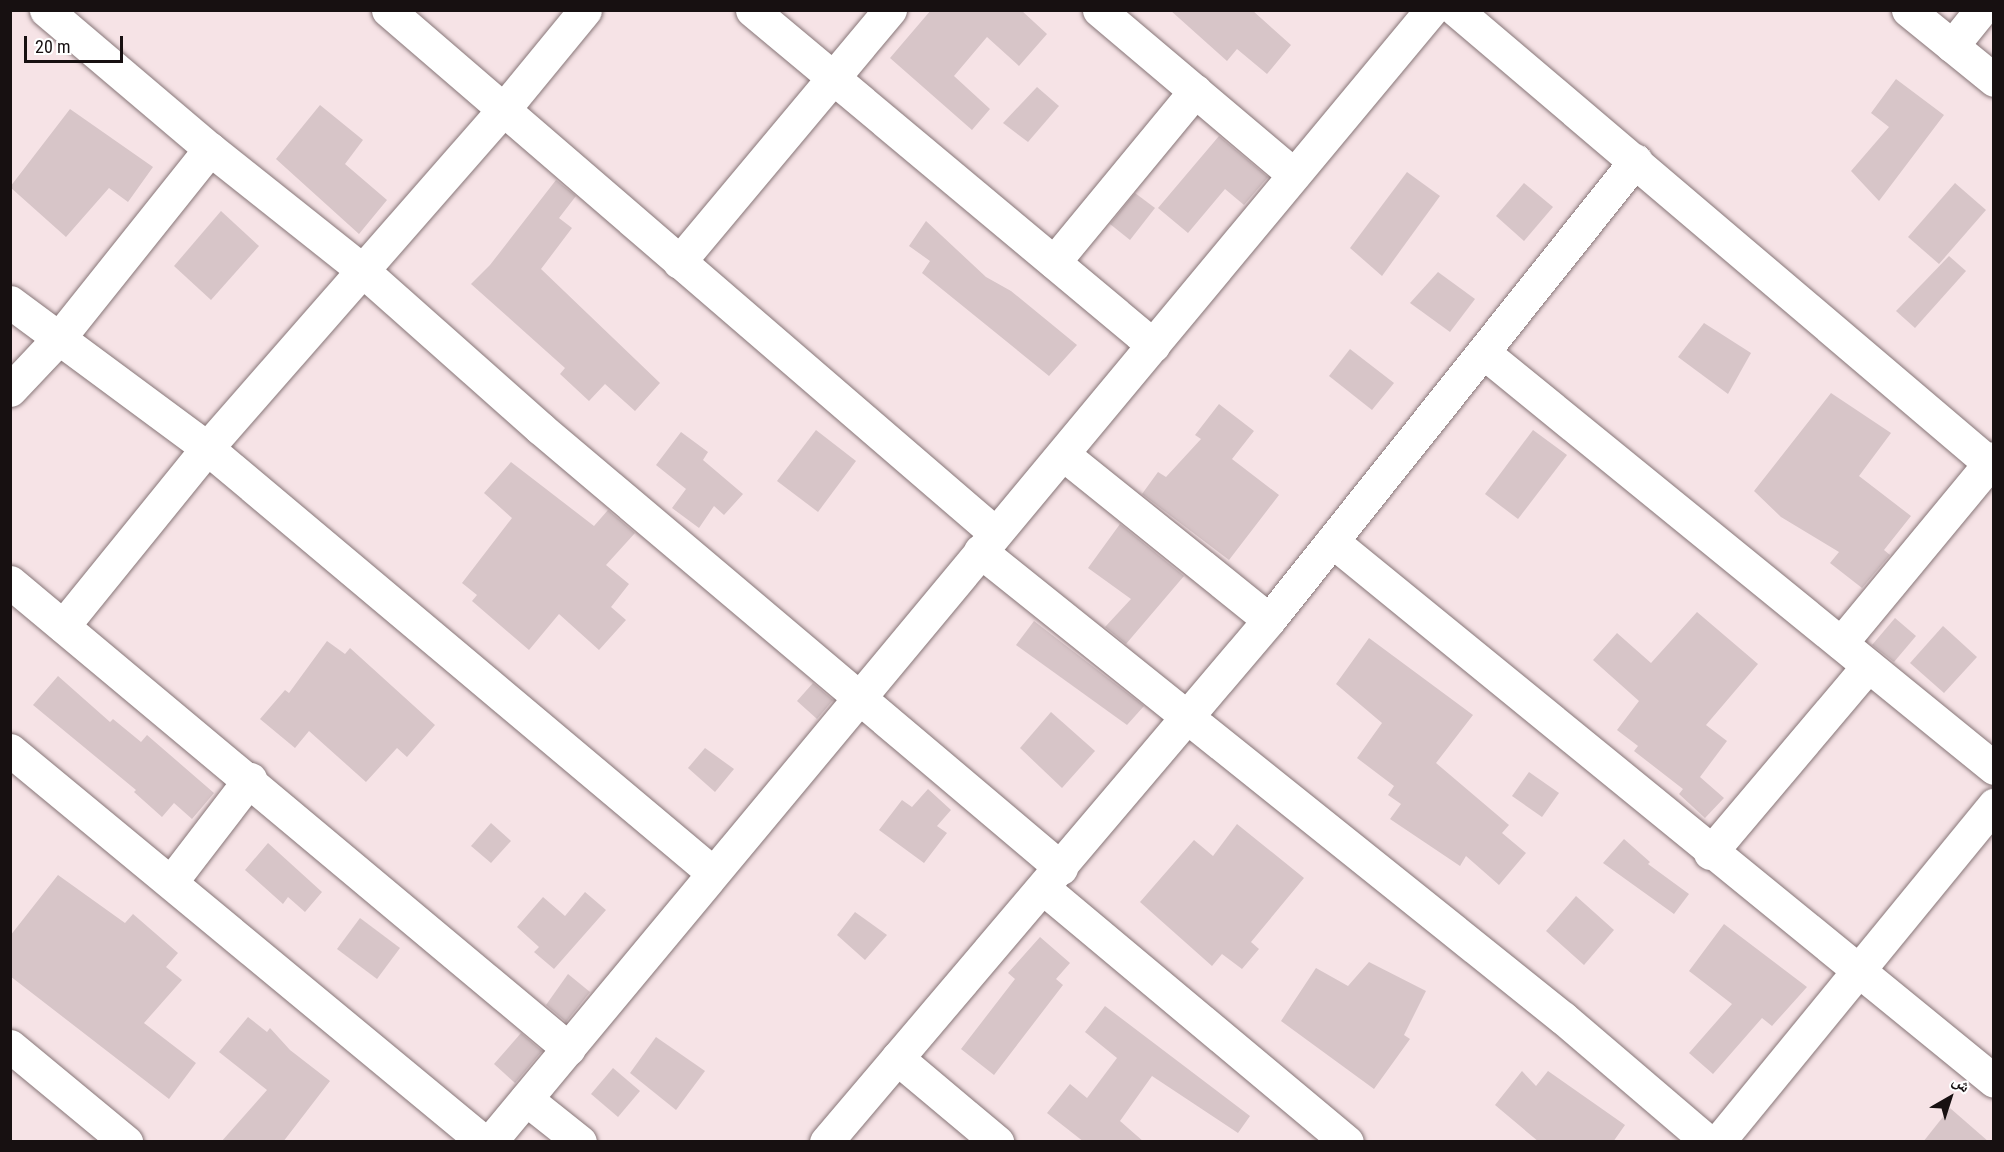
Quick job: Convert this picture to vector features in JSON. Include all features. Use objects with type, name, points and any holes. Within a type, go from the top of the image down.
[{"type":"street","points":[[46,10],[210,149],[362,269],[540,428],[859,697],[1052,878],[1347,1142]]},
{"type":"street","points":[[388,10],[680,262],[988,542],[1188,715],[1563,1018],[1708,1142]]},
{"type":"street","points":[[63,626],[207,448],[503,110],[585,10]]},
{"type":"street","points":[[752,10],[1153,345]]},
{"type":"street","points":[[680,262],[890,10]]},
{"type":"street","points":[[1099,10],[1294,175]]},
{"type":"street","points":[[490,1142],[569,1049],[712,872],[988,542],[1064,455],[1431,10]]},
{"type":"street","points":[[1456,10],[1636,159],[1992,463],[1840,643]]},
{"type":"street","points":[[1908,10],[1994,81]]},
{"type":"street","points":[[1952,46],[1981,10]]},
{"type":"street","points":[[1054,262],[1195,91]]},
{"type":"street","points":[[10,390],[59,338],[210,149]]},
{"type":"street","points":[[826,1142],[1269,620],[1636,159]]},
{"type":"street","points":[[10,302],[38,327],[59,338],[207,448],[712,872]]},
{"type":"street","points":[[1483,352],[1994,768]]},
{"type":"street","points":[[1064,455],[1269,620]]},
{"type":"street","points":[[1332,541],[1710,853],[1994,1081]]},
{"type":"street","points":[[10,582],[250,779],[569,1049]]},
{"type":"street","points":[[1710,853],[1868,666]]},
{"type":"street","points":[[10,750],[484,1142]]},
{"type":"street","points":[[171,882],[250,779]]},
{"type":"street","points":[[1718,1142],[1994,805]]},
{"type":"street","points":[[13,1054],[126,1142]]},
{"type":"street","points":[[897,1058],[997,1142]]},
{"type":"street","points":[[526,1100],[580,1142]]},
{"type":"building","points":[[931,10],[1021,10],[1047,34],[1019,66],[987,37],[954,76],[990,109],[972,130],[890,58]]},
{"type":"building","points":[[1170,10],[1252,10],[1291,45],[1267,74],[1237,49],[1227,61]]},
{"type":"building","points":[[1896,79],[1944,115],[1879,201],[1851,171],[1889,127],[1871,113]]},
{"type":"building","points":[[1037,87],[1059,106],[1028,142],[1003,123]]},
{"type":"building","points":[[320,105],[363,140],[345,164],[387,200],[359,234],[276,159]]},
{"type":"building","points":[[70,109],[153,167],[128,202],[109,188],[66,237],[10,187]]},
{"type":"building","points":[[1219,136],[1268,177],[1244,205],[1225,189],[1188,233],[1158,208]]},
{"type":"building","points":[[1407,172],[1440,196],[1382,276],[1350,248]]},
{"type":"building","points":[[556,180],[576,196],[559,218],[572,228],[541,269],[660,383],[635,411],[605,384],[589,401],[560,374],[565,368],[471,284],[490,265]]},
{"type":"building","points":[[1524,183],[1553,207],[1524,241],[1496,216]]},
{"type":"building","points":[[1955,183],[1986,210],[1939,264],[1908,237]]},
{"type":"building","points":[[1135,193],[1155,208],[1130,240],[1110,224]]},
{"type":"building","points":[[221,211],[259,246],[211,300],[174,266]]},
{"type":"building","points":[[926,221],[986,277],[1011,291],[1077,345],[1049,376],[922,273],[930,261],[909,246]]},
{"type":"building","points":[[1949,256],[1966,271],[1915,328],[1896,311]]},
{"type":"building","points":[[1438,272],[1475,299],[1450,332],[1410,303]]},
{"type":"building","points":[[1704,323],[1751,353],[1728,394],[1678,357]]},
{"type":"building","points":[[1350,349],[1394,383],[1372,410],[1329,376]]},
{"type":"building","points":[[1831,393],[1891,433],[1859,476],[1911,516],[1884,550],[1890,555],[1862,588],[1830,563],[1839,552],[1781,517],[1754,491]]},
{"type":"building","points":[[1219,404],[1254,431],[1232,459],[1279,495],[1229,560],[1142,494],[1158,472],[1166,477],[1201,439],[1195,435]]},
{"type":"building","points":[[816,430],[856,461],[818,512],[777,481]]},
{"type":"building","points":[[1533,430],[1567,455],[1518,519],[1485,494]]},
{"type":"building","points":[[681,432],[708,452],[703,460],[743,494],[724,515],[714,506],[699,528],[672,508],[686,489],[656,465]]},
{"type":"building","points":[[511,462],[594,526],[608,510],[635,533],[606,565],[629,584],[611,607],[626,620],[599,650],[559,614],[529,650],[472,601],[477,595],[462,583],[512,518],[484,493]]},
{"type":"building","points":[[1120,524],[1184,576],[1126,644],[1105,627],[1131,599],[1088,568]]},
{"type":"building","points":[[1697,612],[1758,664],[1706,725],[1727,741],[1700,777],[1724,798],[1705,818],[1679,794],[1683,789],[1634,751],[1638,746],[1617,730],[1639,701],[1593,660],[1617,633],[1651,663]]},
{"type":"building","points":[[1895,618],[1916,636],[1894,662],[1872,645]]},
{"type":"building","points":[[1034,621],[1144,706],[1127,725],[1016,645]]},
{"type":"building","points":[[1943,626],[1977,657],[1944,693],[1910,663]]},
{"type":"building","points":[[1369,638],[1473,715],[1436,763],[1509,825],[1502,833],[1526,853],[1499,885],[1466,856],[1460,866],[1390,819],[1401,804],[1388,795],[1394,786],[1357,758],[1382,723],[1336,684]]},
{"type":"building","points":[[327,641],[345,654],[350,648],[435,725],[407,757],[397,748],[366,782],[309,731],[295,748],[260,719],[285,690],[289,693]]},
{"type":"building","points":[[58,676],[110,722],[113,719],[141,742],[147,735],[214,793],[192,819],[174,803],[162,817],[134,792],[136,790],[33,705]]},
{"type":"building","points":[[813,683],[833,700],[817,719],[797,701]]},
{"type":"building","points":[[1051,712],[1095,751],[1062,788],[1020,748]]},
{"type":"building","points":[[705,748],[734,769],[715,792],[688,768]]},
{"type":"building","points":[[1529,772],[1559,793],[1542,817],[1512,796]]},
{"type":"building","points":[[928,789],[951,810],[937,826],[947,833],[924,863],[879,830],[902,800],[912,807]]},
{"type":"building","points":[[491,823],[511,841],[491,863],[471,846]]},
{"type":"building","points":[[1237,824],[1304,878],[1251,942],[1259,949],[1242,969],[1222,954],[1212,966],[1140,902],[1194,840],[1213,856]]},
{"type":"building","points":[[1624,839],[1650,862],[1648,864],[1689,894],[1674,914],[1603,863]]},
{"type":"building","points":[[268,843],[322,892],[305,912],[288,897],[283,904],[245,870]]},
{"type":"building","points":[[58,875],[125,923],[133,914],[178,953],[166,967],[182,980],[144,1023],[196,1063],[169,1099],[10,976],[10,936]]},
{"type":"building","points":[[585,892],[606,910],[554,969],[534,952],[539,947],[517,927],[543,897],[565,916]]},
{"type":"building","points":[[1576,896],[1614,930],[1584,965],[1546,931]]},
{"type":"building","points":[[855,912],[887,935],[865,960],[837,935]]},
{"type":"building","points":[[360,918],[400,948],[377,979],[337,949]]},
{"type":"building","points":[[1724,924],[1807,987],[1772,1026],[1762,1018],[1713,1074],[1689,1053],[1732,1004],[1689,971]]},
{"type":"building","points":[[1040,937],[1070,963],[1056,979],[1063,985],[994,1075],[961,1049],[1015,979],[1008,973]]},
{"type":"building","points":[[1369,962],[1426,991],[1404,1035],[1410,1039],[1374,1089],[1281,1021],[1316,968],[1348,986]]},
{"type":"building","points":[[568,974],[590,992],[566,1022],[546,1005]]},
{"type":"building","points":[[1105,1006],[1250,1116],[1238,1133],[1152,1076],[1120,1121],[1144,1142],[1084,1142],[1047,1113],[1070,1084],[1087,1098],[1117,1058],[1085,1032]]},
{"type":"building","points":[[248,1017],[267,1032],[270,1028],[290,1050],[330,1081],[283,1142],[221,1142],[267,1090],[219,1052]]},
{"type":"building","points":[[521,1033],[542,1051],[515,1083],[494,1064]]},
{"type":"building","points":[[656,1037],[705,1071],[676,1110],[630,1073]]},
{"type":"building","points":[[613,1068],[640,1091],[618,1117],[591,1094]]},
{"type":"building","points":[[1522,1071],[1536,1086],[1548,1071],[1625,1125],[1613,1142],[1539,1142],[1495,1105]]},
{"type":"building","points":[[1950,1108],[1989,1142],[1923,1142]]}]
